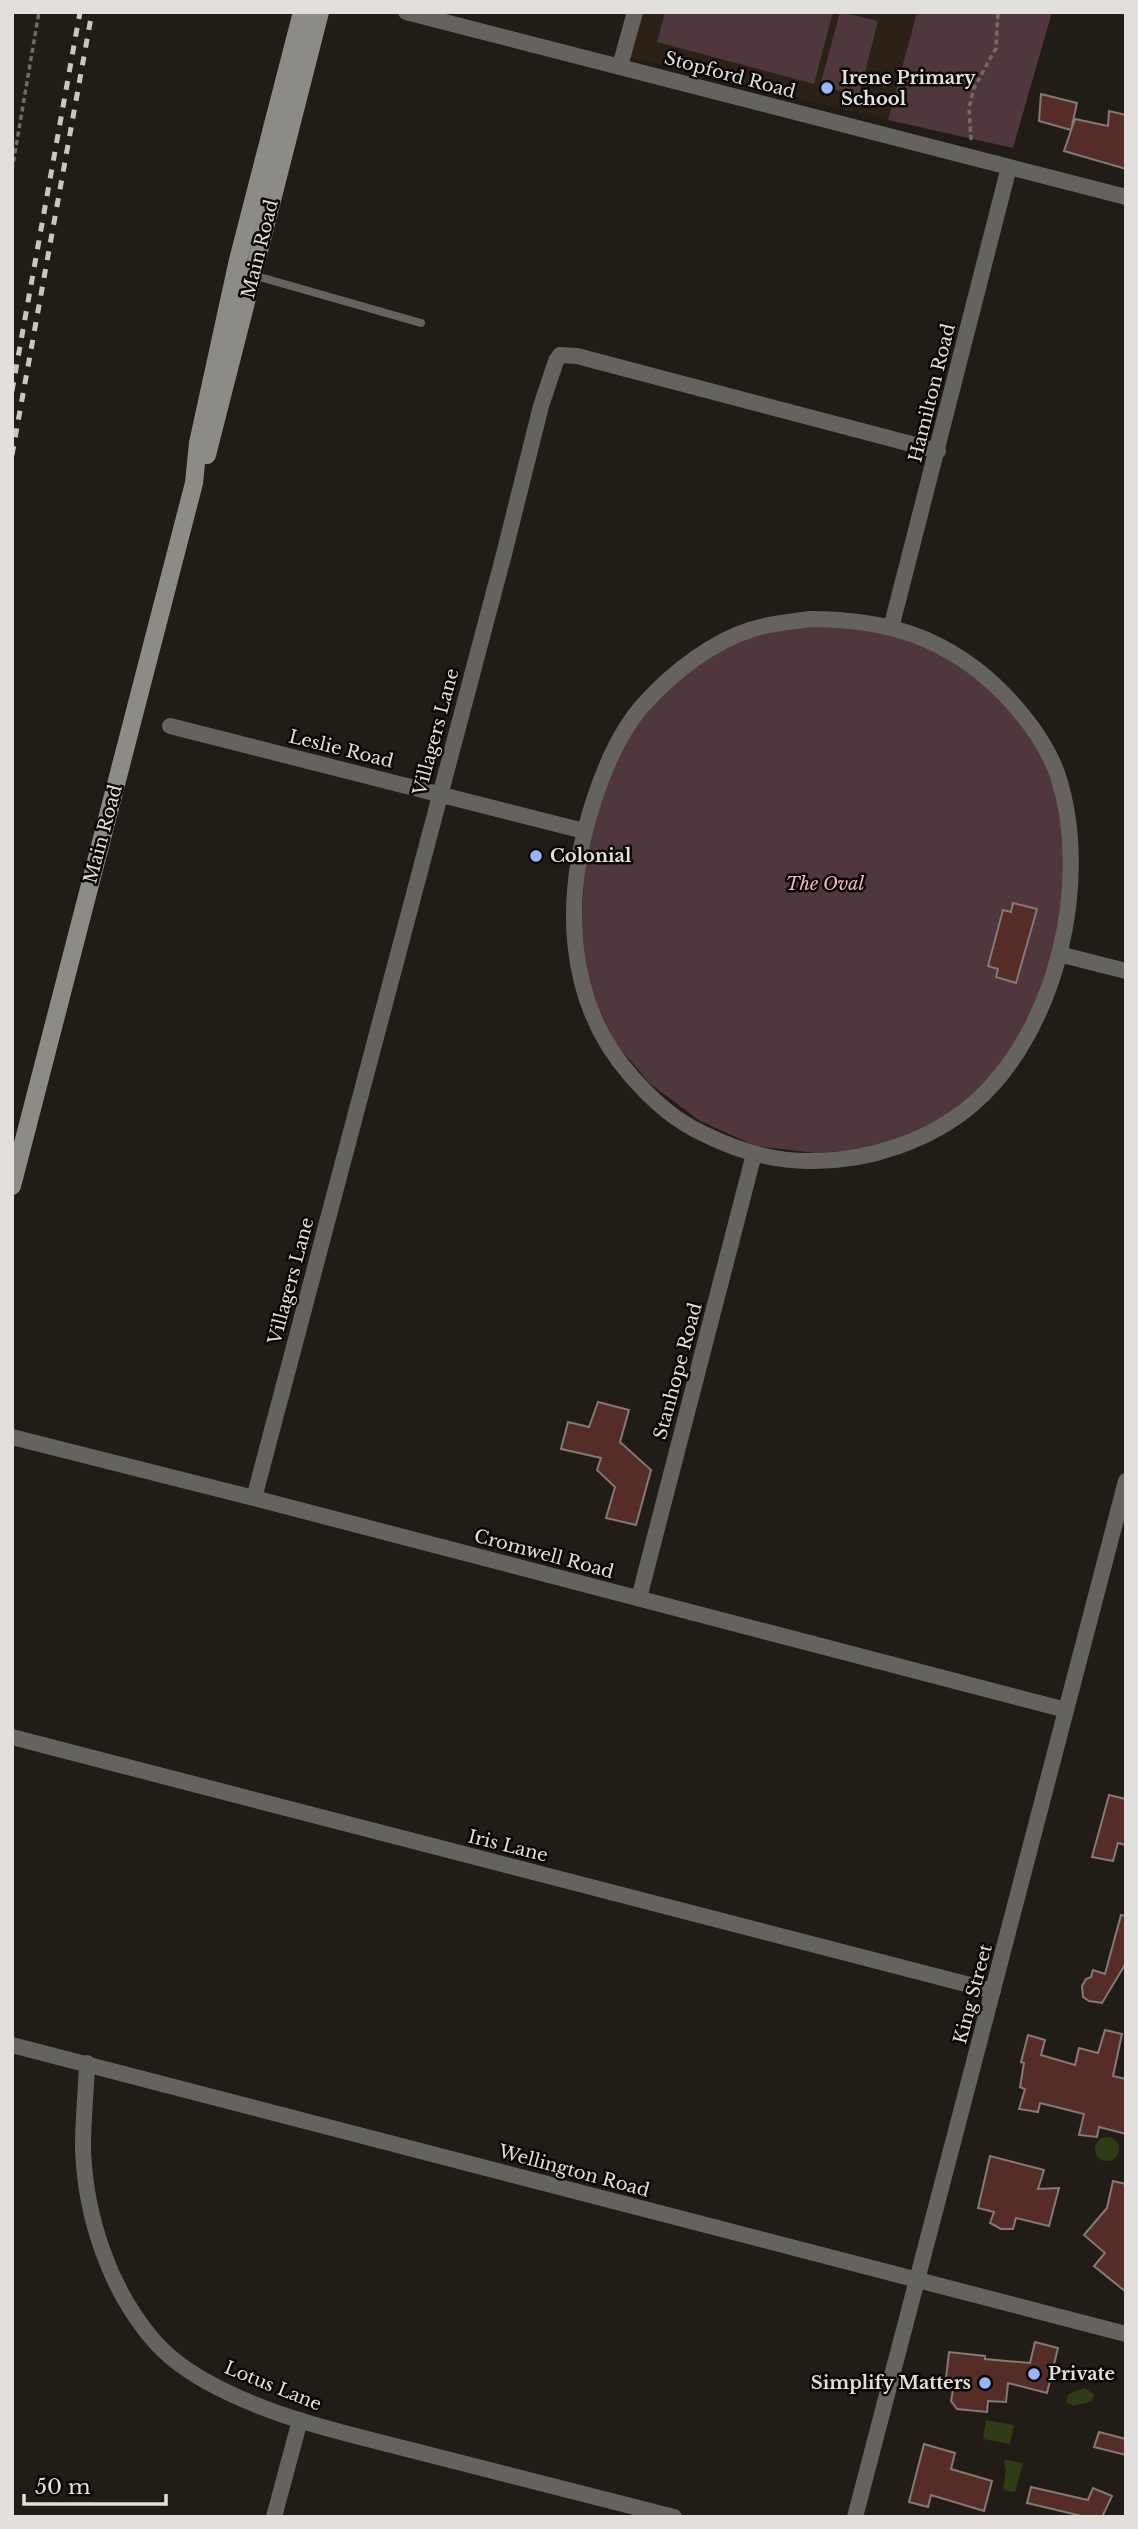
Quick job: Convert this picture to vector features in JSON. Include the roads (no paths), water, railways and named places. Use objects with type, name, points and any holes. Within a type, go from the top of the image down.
[{"type":"main road","name":"Main Road","points":[[12,1186],[194,483],[200,434],[238,260],[302,12]]},
{"type":"main road","name":"Main Road","points":[[194,483],[209,447],[320,12]]},
{"type":"street","name":"Stopford Road","points":[[406,12],[1126,197]]},
{"type":"street","points":[[620,66],[635,12]]},
{"type":"street","name":"Hamilton Road","points":[[891,628],[1009,167]]},
{"type":"street","name":"Villagers Lane","points":[[254,1498],[554,365],[561,355],[577,356],[938,451]]},
{"type":"street","points":[[810,619],[862,622],[891,628],[944,647],[987,676],[1025,718],[1055,769],[1072,855],[1059,954],[1040,1008],[1014,1057],[978,1100],[943,1125],[889,1149],[855,1158],[797,1161],[754,1154],[715,1140],[676,1118],[644,1091],[622,1066],[603,1038],[582,987],[574,947],[573,898],[584,831],[604,771],[627,727],[645,703],[664,685],[708,651],[752,629],[810,619]]},
{"type":"street","name":"Leslie Road","points":[[170,726],[584,831]]},
{"type":"street","points":[[1059,954],[1126,971]]},
{"type":"street","name":"Stanhope Road","points":[[639,1598],[754,1154]]},
{"type":"street","name":"Cromwell Road","points":[[12,1437],[1066,1710]]},
{"type":"street","name":"King Street","points":[[855,2517],[1126,1481]]},
{"type":"street","name":"Iris Lane","points":[[12,1737],[993,1992]]},
{"type":"street","name":"Wellington Road","points":[[12,2045],[1126,2334]]},
{"type":"street","name":"Lotus Lane","points":[[87,2063],[85,2172],[108,2265],[123,2294],[158,2344],[184,2365],[230,2393],[300,2420],[674,2517]]},
{"type":"street","points":[[274,2517],[300,2420]]},
{"type":"lane","points":[[253,275],[421,323]]},
{"type":"railway","points":[[12,391],[80,12]]},
{"type":"railway","points":[[12,455],[92,12]]},
{"type":"place","name":"Irene Primary School","points":[[827,88]]},
{"type":"place","name":"Colonial","points":[[536,856]]},
{"type":"place","name":"Private","points":[[1034,2374]]},
{"type":"place","name":"Simplify Matters","points":[[985,2383]]},
{"type":"park label","name":"The Oval","points":[[825,884]]}]
